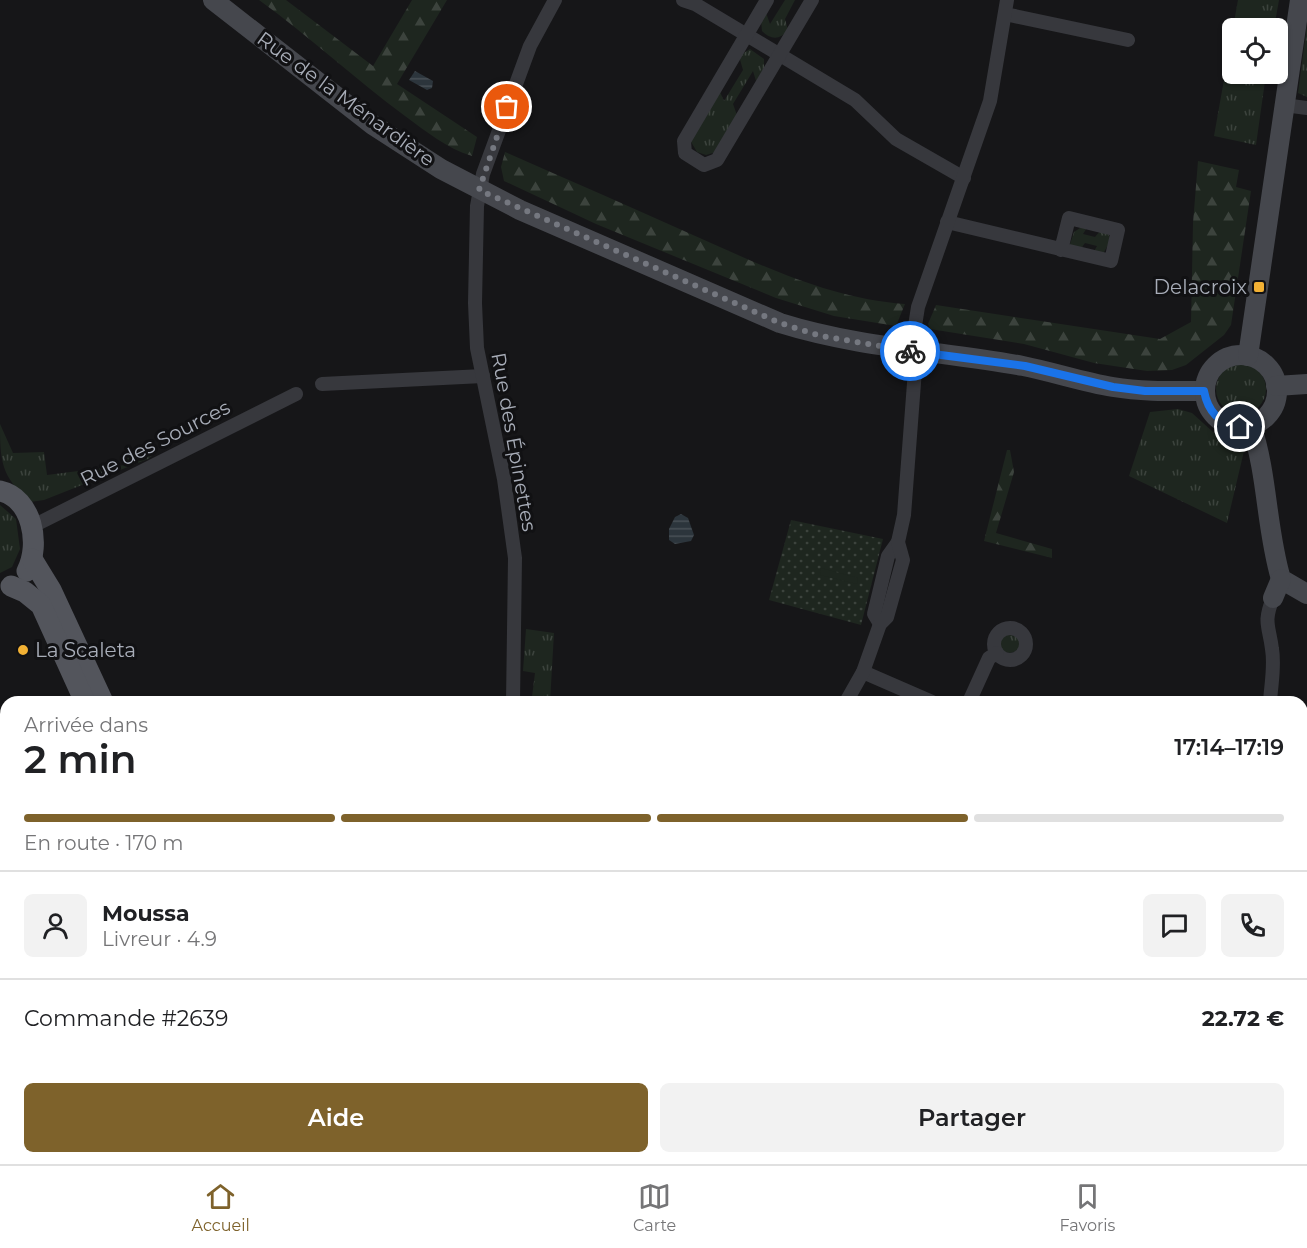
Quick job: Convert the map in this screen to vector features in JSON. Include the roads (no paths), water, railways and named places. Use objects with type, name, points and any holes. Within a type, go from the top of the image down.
[{"type":"main road","name":"Rue de la Ménardière","points":[[213,0],[374,125],[441,169],[479,190],[780,323],[821,336],[1025,366],[1113,387],[1145,391],[1204,391]]},
{"type":"main road","points":[[1248,356],[1300,0]]},
{"type":"main road","points":[[1248,356],[1267,366],[1276,386],[1271,410],[1251,425],[1240,427],[1219,420],[1206,402],[1204,391],[1206,380],[1218,363],[1227,357],[1248,356]]},
{"type":"main road","points":[[1276,386],[1307,384]]},
{"type":"main road","points":[[1251,425],[1257,443],[1273,552],[1281,579],[1273,598]]},
{"type":"main road","points":[[1,488],[22,503],[31,527],[32,559],[25,574],[6,588]]},
{"type":"main road","points":[[32,559],[51,590],[100,696]]},
{"type":"main road","points":[[1281,579],[1307,594]]},
{"type":"main road","points":[[6,588],[25,592],[41,605],[83,696]]},
{"type":"street","name":"Rue des Épinettes","points":[[513,696],[515,558],[504,479],[477,348],[475,303],[479,190],[530,46],[555,0]]},
{"type":"street","points":[[683,0],[695,4],[747,34],[855,100],[896,139],[964,178]]},
{"type":"street","points":[[767,0],[684,141],[685,153],[704,165],[717,160],[812,0]]},
{"type":"street","points":[[849,696],[863,672],[880,624],[874,614],[888,556],[898,542],[904,515],[914,333],[918,307],[990,101],[1007,0]]},
{"type":"street","points":[[1005,15],[1128,40]]},
{"type":"street","points":[[1284,105],[1307,108]]},
{"type":"street","points":[[947,222],[1061,250]]},
{"type":"street","points":[[322,384],[483,376]]},
{"type":"street","name":"Rue des Sources","points":[[31,527],[296,394]]},
{"type":"street","points":[[1270,696],[1272,650],[1266,629],[1267,614],[1273,598]]},
{"type":"street","points":[[972,696],[989,658],[997,653]]},
{"type":"street","points":[[863,672],[918,696]]},
{"type":"place","name":"Delacroix","points":[[1259,287]]},
{"type":"place","name":"La Scaleta","points":[[23,650]]}]
